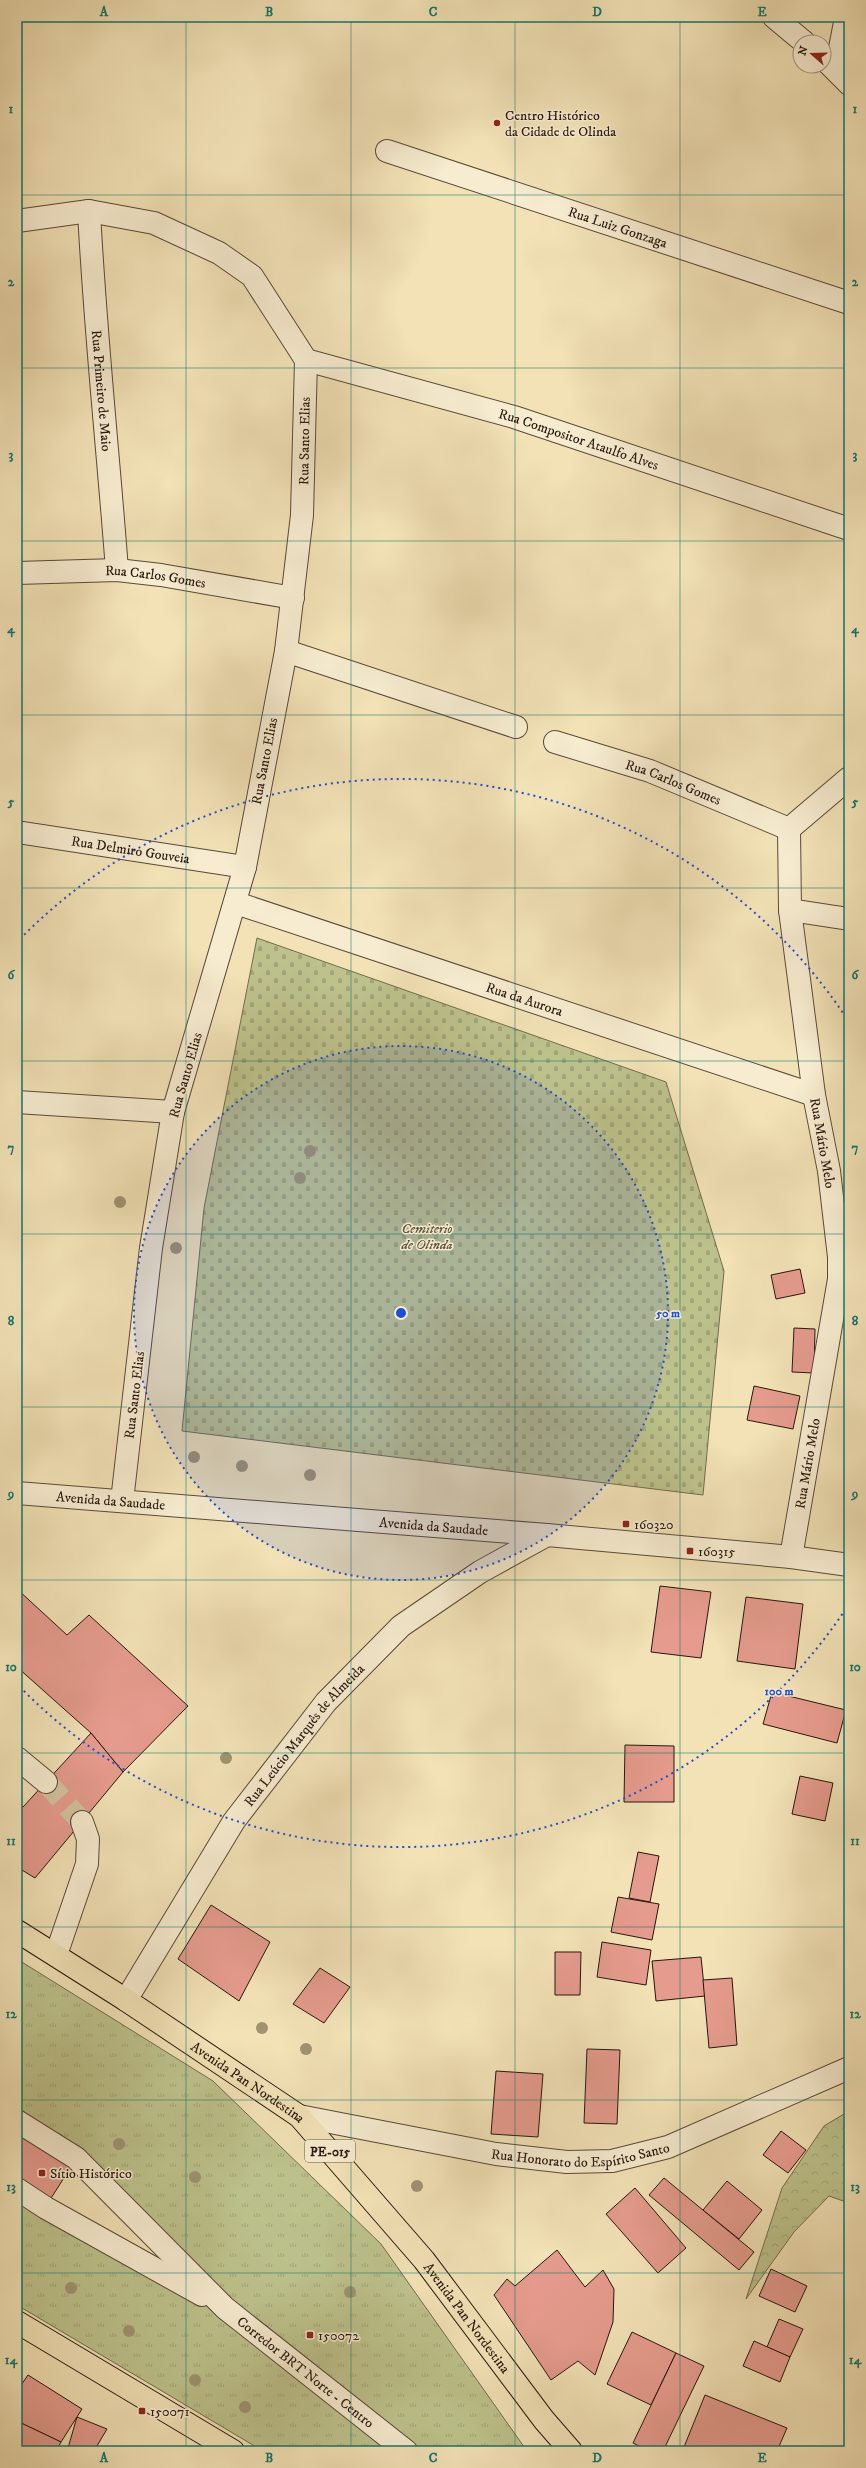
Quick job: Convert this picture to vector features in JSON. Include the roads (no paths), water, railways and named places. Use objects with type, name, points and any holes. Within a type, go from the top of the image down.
[{"type":"highway","name":"Avenida Pan Nordestina","points":[[17,1931],[126,2000],[299,2116],[424,2260],[535,2408],[571,2451]]},
{"type":"highway","points":[[17,2322],[233,2451]]},
{"type":"street","points":[[774,17],[794,34]]},
{"type":"street","points":[[836,71],[846,17]]},
{"type":"street","name":"Rua Luiz Gonzaga","points":[[387,151],[849,303]]},
{"type":"street","points":[[17,221],[89,211],[154,223],[219,253],[252,276],[306,360]]},
{"type":"street","name":"Rua Primeiro de Maio","points":[[89,211],[94,305],[104,392],[117,570]]},
{"type":"street","name":"Rua Compositor Ataulfo Alves","points":[[306,360],[514,417],[849,529]]},
{"type":"street","name":"Rua Santo Elias","points":[[122,1501],[151,1248],[173,1112],[236,904],[245,867],[286,651],[302,515],[306,360]]},
{"type":"street","name":"Rua Carlos Gomes","points":[[17,573],[117,570],[161,575],[293,598]]},
{"type":"street","points":[[286,651],[516,727]]},
{"type":"street","name":"Rua Carlos Gomes","points":[[555,742],[650,771],[789,829]]},
{"type":"street","points":[[789,829],[849,778]]},
{"type":"street","name":"Rua Mário Melo","points":[[789,829],[790,910],[814,1094],[829,1172],[839,1257],[839,1279],[791,1557]]},
{"type":"street","name":"Rua Delmiro Gouveia","points":[[17,832],[245,867]]},
{"type":"street","name":"Rua da Aurora","points":[[236,904],[814,1094]]},
{"type":"street","points":[[790,910],[849,919]]},
{"type":"street","points":[[17,1102],[173,1112]]},
{"type":"street","name":"Avenida da Saudade","points":[[17,1494],[547,1535],[791,1557],[849,1565]]},
{"type":"street","name":"Rua Leúcio Marquês de Almeida","points":[[126,2000],[234,1821],[326,1702],[401,1626],[480,1572],[547,1535]]},
{"type":"street","points":[[17,1758],[32,1768],[46,1782]]},
{"type":"street","points":[[56,1955],[86,1864],[88,1839],[82,1822]]},
{"type":"street","name":"Rua Honorato do Espírito Santo","points":[[299,2116],[496,2154],[567,2162],[612,2161],[668,2147],[849,2068]]},
{"type":"street","points":[[17,2121],[76,2158],[90,2170],[225,2308]]},
{"type":"street","points":[[17,2189],[46,2208],[225,2308]]},
{"type":"street","name":"Corredor BRT Norte - Centro","points":[[225,2308],[406,2451]]},
{"type":"tunnel","points":[[46,1782],[82,1822]]},
{"type":"place","name":"Centro Histórico da Cidade de Olinda","points":[[497,123]]},
{"type":"place","name":"160320","points":[[626,1524]]},
{"type":"place","name":"160315","points":[[690,1551]]},
{"type":"place","name":"Sítio Histórico","points":[[42,2173]]},
{"type":"place","name":"150072","points":[[310,2335]]},
{"type":"place","name":"150071","points":[[142,2411]]},
{"type":"park label","name":"Cemiterio de Olinda","points":[[427,1236]]}]
